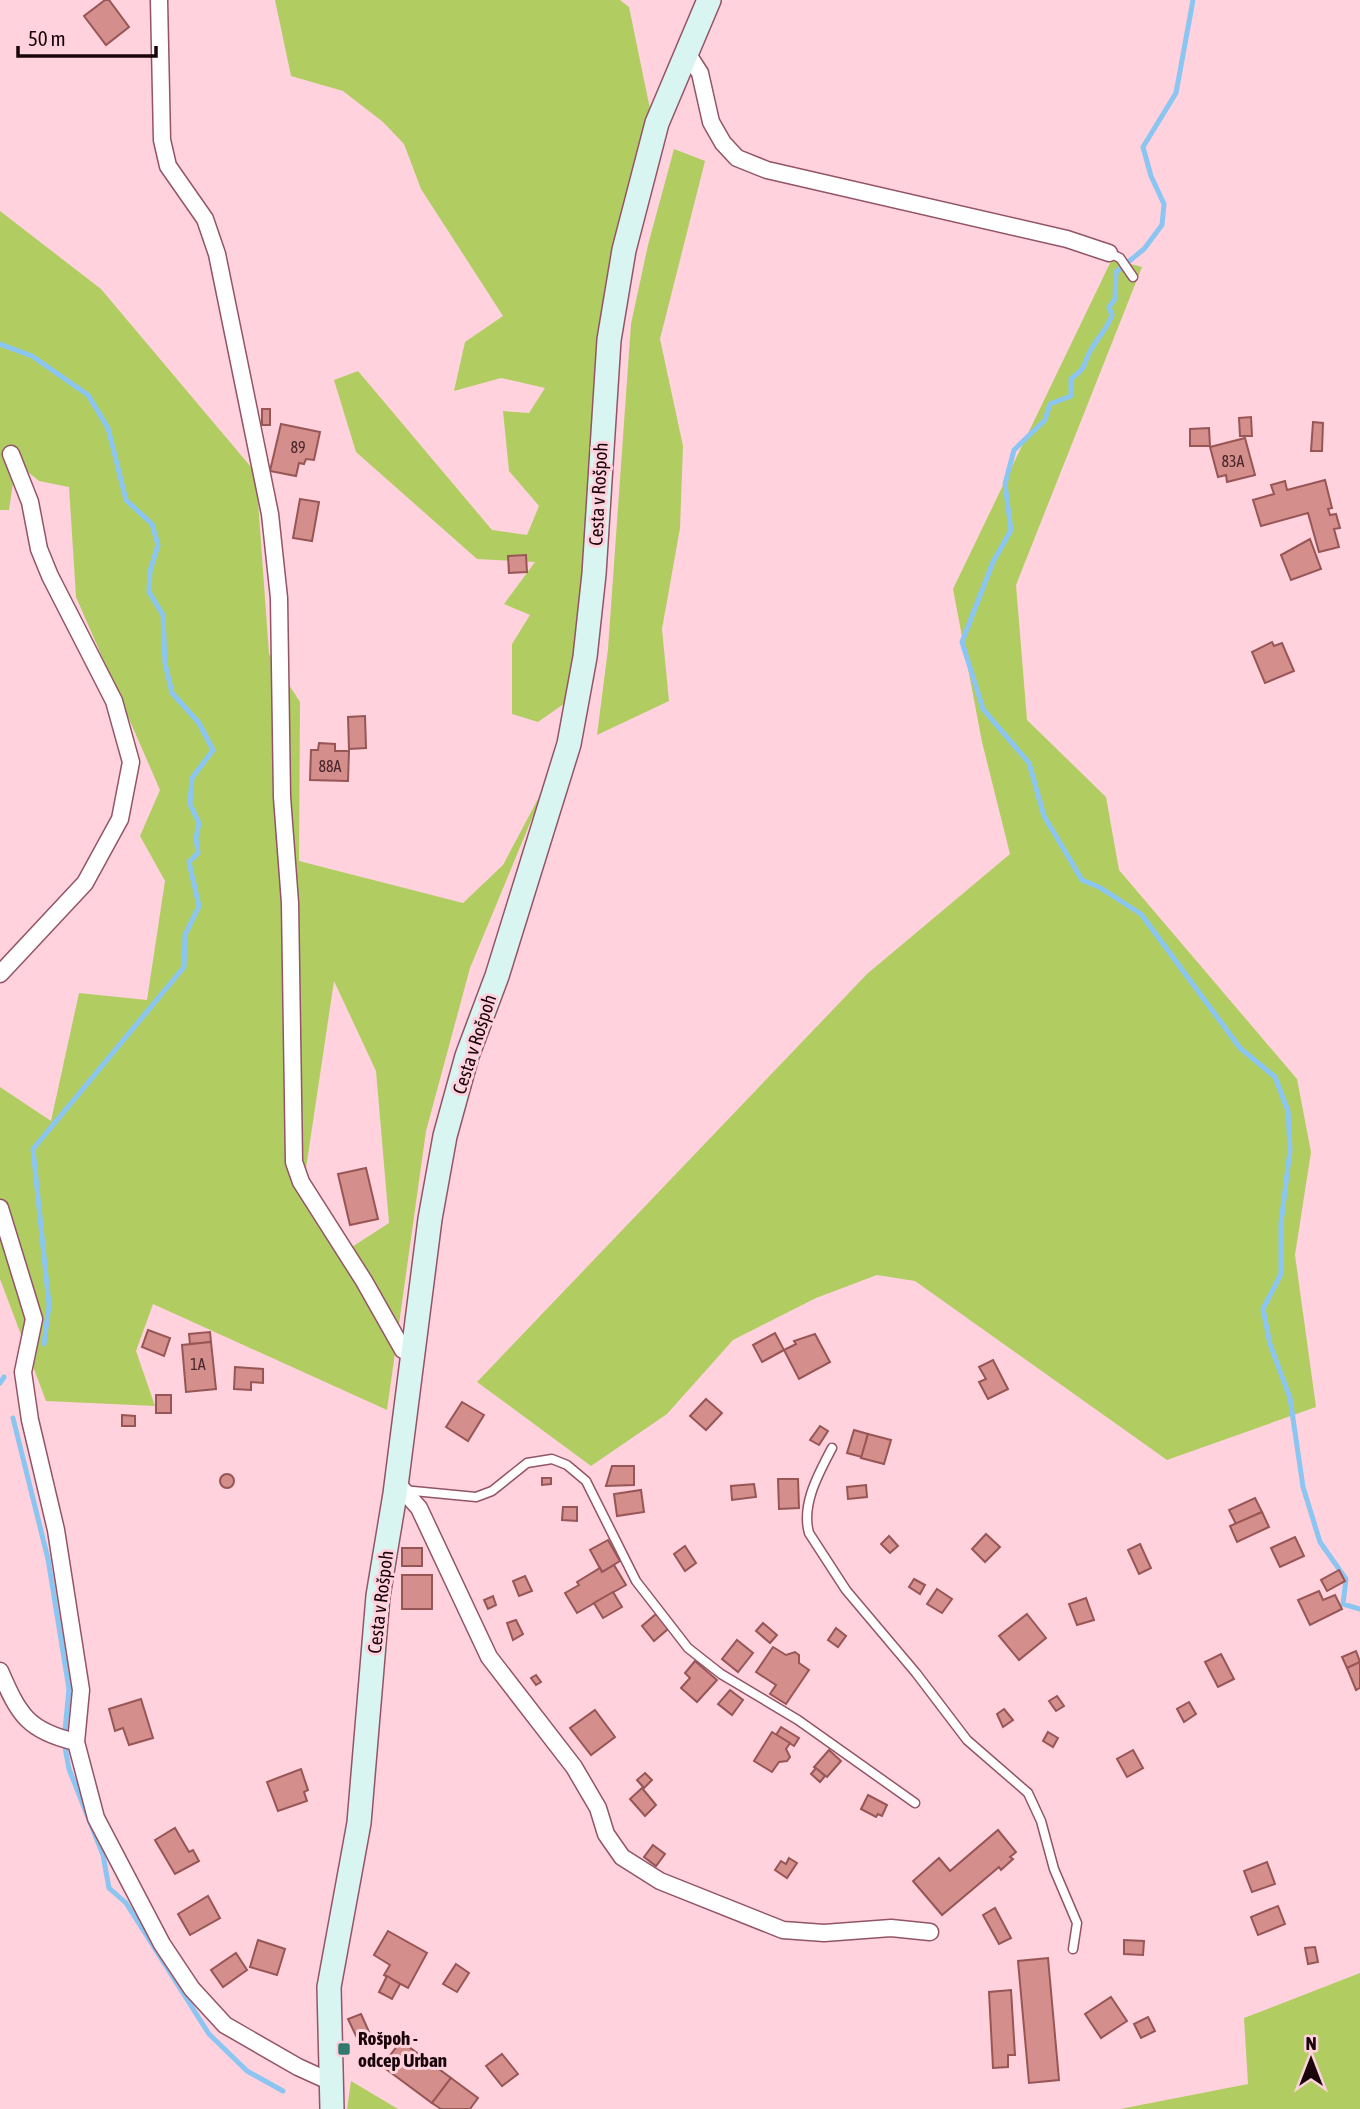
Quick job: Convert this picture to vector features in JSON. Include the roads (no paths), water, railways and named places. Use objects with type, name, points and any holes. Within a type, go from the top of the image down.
[{"type":"street","points":[[159,0],[162,140],[168,166],[205,219],[217,254],[272,538],[279,598],[282,797],[290,903],[294,1162],[301,1182],[364,1281],[403,1350],[411,1353]]},
{"type":"street","name":"Cesta v Rošpoh","points":[[332,2109],[329,1987],[359,1823],[377,1596],[400,1486],[411,1353],[445,1136],[467,1056],[496,976],[569,744],[588,629],[609,340],[624,250],[657,123],[709,0]]},
{"type":"street","points":[[687,53],[700,73],[711,122],[737,158],[767,170],[1067,239],[1109,253]]},
{"type":"street","points":[[0,974],[85,883],[120,819],[131,762],[114,701],[39,549],[30,502],[11,454]]},
{"type":"street","points":[[0,1208],[34,1319],[23,1372],[30,1420],[55,1530],[81,1690],[76,1742],[96,1818],[162,1944],[192,1989],[225,2025],[298,2067],[331,2082]]},
{"type":"street","points":[[400,1486],[419,1508],[489,1657],[574,1767],[598,1808],[606,1834],[622,1857],[660,1881],[783,1930],[824,1933],[891,1928],[930,1933]]},
{"type":"street","points":[[0,1671],[20,1714],[47,1735],[76,1742]]},
{"type":"lane","points":[[1109,253],[1128,266],[1133,277]]},
{"type":"lane","points":[[832,1448],[811,1497],[806,1524],[809,1533],[846,1590],[916,1673],[967,1740],[1028,1793],[1041,1821],[1054,1869],[1077,1923],[1073,1949]]},
{"type":"lane","points":[[400,1486],[476,1497],[492,1491],[527,1463],[552,1459],[567,1465],[586,1480],[636,1581],[688,1648],[721,1674],[798,1720],[915,1803]]},
{"type":"waterway","points":[[1193,0],[1176,93],[1143,147],[1151,176],[1164,204],[1162,225],[1144,249],[1116,272],[1115,299],[1109,307],[1112,315],[1084,367],[1071,379],[1071,396],[1050,404],[1045,420],[1014,450],[1005,484],[1011,530],[993,562],[962,642],[983,709],[1029,763],[1044,816],[1082,880],[1099,887],[1141,914],[1240,1048],[1275,1077],[1288,1111],[1290,1150],[1281,1223],[1281,1274],[1263,1309],[1270,1344],[1290,1398],[1303,1487],[1320,1542],[1346,1579],[1343,1604],[1360,1609]]},
{"type":"waterway","points":[[0,344],[32,356],[88,395],[108,428],[126,500],[152,524],[158,545],[150,571],[149,592],[163,615],[165,663],[172,693],[199,723],[213,750],[192,778],[190,804],[199,823],[196,838],[198,853],[189,862],[199,906],[185,935],[184,967],[33,1149],[49,1305],[44,1344]]},
{"type":"waterway","points":[[0,1383],[4,1377]]},
{"type":"waterway","points":[[13,1418],[48,1559],[69,1689],[65,1730]]},
{"type":"waterway","points":[[65,1747],[69,1769],[103,1855],[109,1888],[126,1903],[209,2034],[247,2071],[283,2091]]},
{"type":"place","name":"Rošpoh - odcep Urban","points":[[344,2049]]}]
